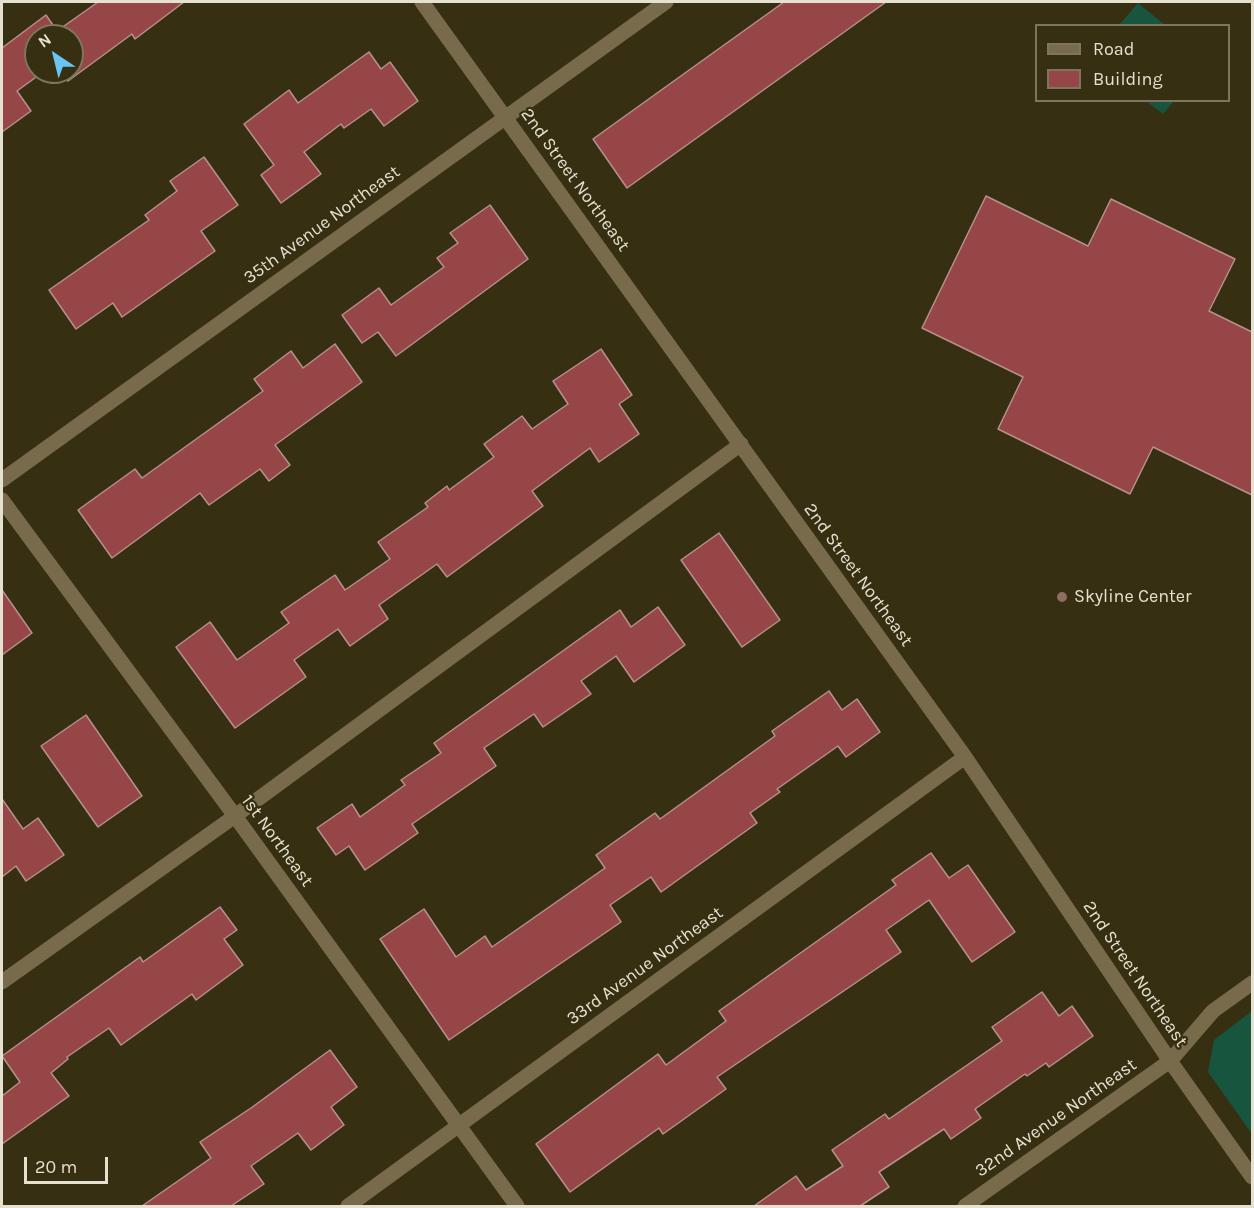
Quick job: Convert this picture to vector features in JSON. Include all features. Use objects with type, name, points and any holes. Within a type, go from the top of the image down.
[{"type":"street","name":"2nd Street Northeast","points":[[422,2],[965,757],[1170,1061],[1252,1177]]},
{"type":"street","name":"35th Avenue Northeast","points":[[2,480],[666,2]]},
{"type":"street","points":[[2,982],[235,816],[741,444]]},
{"type":"street","name":"1st Northeast","points":[[2,500],[518,1206]]},
{"type":"street","name":"33rd Avenue Northeast","points":[[348,1206],[965,757]]},
{"type":"street","points":[[1170,1061],[1213,1011],[1252,983]]},
{"type":"street","name":"32nd Avenue Northeast","points":[[964,1206],[1170,1061]]},
{"type":"green space","points":[[1138,3],[1164,24],[1120,24]]},
{"type":"green space","points":[[1147,102],[1173,102],[1163,114]]},
{"type":"green space","points":[[1252,1011],[1252,1134],[1208,1072],[1214,1040]]},
{"type":"building","points":[[98,2],[184,2],[135,39],[132,34],[84,69],[84,24],[67,24]]},
{"type":"building","points":[[784,2],[886,2],[627,188],[593,139]]},
{"type":"building","points":[[46,15],[52,24],[34,24]]},
{"type":"building","points":[[24,32],[24,84],[27,84],[17,91],[31,111],[2,132],[2,48]]},
{"type":"building","points":[[369,52],[381,69],[390,62],[418,101],[384,126],[371,109],[344,128],[341,124],[304,152],[321,174],[281,203],[261,175],[274,165],[244,124],[289,90],[298,103]]},
{"type":"building","points":[[204,157],[238,205],[201,231],[215,251],[122,317],[113,303],[76,329],[49,290],[149,220],[145,215],[177,191],[170,181]]},
{"type":"building","points":[[986,196],[1088,246],[1111,199],[1235,259],[1209,311],[1252,332],[1252,495],[1153,447],[1130,494],[998,429],[1023,377],[922,328]]},
{"type":"building","points":[[490,205],[528,259],[396,356],[378,332],[362,343],[342,315],[379,288],[391,305],[444,267],[437,258],[458,243],[450,233]]},
{"type":"building","points":[[335,344],[362,382],[275,445],[290,465],[269,481],[260,469],[209,505],[200,493],[112,558],[78,510],[135,469],[142,478],[263,391],[254,379],[291,351],[303,368]]},
{"type":"building","points":[[601,349],[632,395],[619,404],[639,434],[599,462],[590,448],[532,491],[543,506],[447,577],[437,564],[379,605],[388,619],[350,646],[338,629],[294,660],[306,677],[235,728],[176,647],[210,622],[237,660],[289,623],[281,612],[335,575],[345,590],[390,559],[378,542],[428,507],[425,503],[447,486],[449,490],[494,457],[484,444],[522,416],[532,429],[568,404],[553,381]]},
{"type":"building","points":[[719,533],[780,620],[742,647],[681,560]]},
{"type":"building","points":[[2,590],[32,633],[2,655]]},
{"type":"building","points":[[658,607],[685,645],[634,682],[616,656],[581,681],[591,694],[543,727],[534,714],[484,748],[496,766],[412,824],[418,833],[365,870],[349,846],[336,855],[317,828],[352,804],[360,817],[405,785],[401,780],[441,753],[434,743],[620,610],[631,627]]},
{"type":"building","points":[[829,691],[842,710],[857,699],[880,732],[846,757],[838,746],[777,789],[780,792],[750,813],[757,823],[661,892],[651,877],[610,905],[621,922],[449,1040],[380,939],[424,909],[456,957],[485,936],[492,947],[605,868],[596,855],[655,813],[660,819],[775,736],[772,731]]},
{"type":"building","points":[[86,715],[142,796],[98,827],[41,746]]},
{"type":"building","points":[[2,799],[23,829],[38,818],[64,855],[26,881],[16,866],[2,877]]},
{"type":"building","points":[[931,853],[949,878],[968,865],[1015,932],[972,962],[929,900],[886,930],[901,952],[717,1077],[726,1089],[663,1134],[659,1128],[570,1192],[536,1144],[658,1054],[666,1065],[726,1021],[719,1011],[896,885],[892,880]]},
{"type":"building","points":[[220,907],[237,930],[224,939],[243,965],[196,1000],[192,994],[121,1045],[109,1028],[67,1057],[68,1059],[51,1073],[69,1096],[2,1144],[2,1096],[20,1082],[2,1056],[140,957],[143,962]]},
{"type":"building","points":[[1042,992],[1059,1016],[1072,1006],[1093,1036],[1049,1067],[1046,1063],[1027,1076],[1025,1074],[975,1109],[981,1118],[951,1139],[944,1129],[879,1172],[889,1187],[860,1206],[754,1206],[796,1176],[806,1190],[843,1166],[832,1150],[885,1114],[889,1119],[1002,1041],[992,1027]]},
{"type":"building","points":[[330,1050],[357,1087],[331,1107],[344,1125],[311,1150],[298,1133],[251,1166],[264,1184],[231,1206],[142,1206],[211,1158],[200,1142]]},
{"type":"place","name":"Skyline Center","points":[[1062,597]]}]
